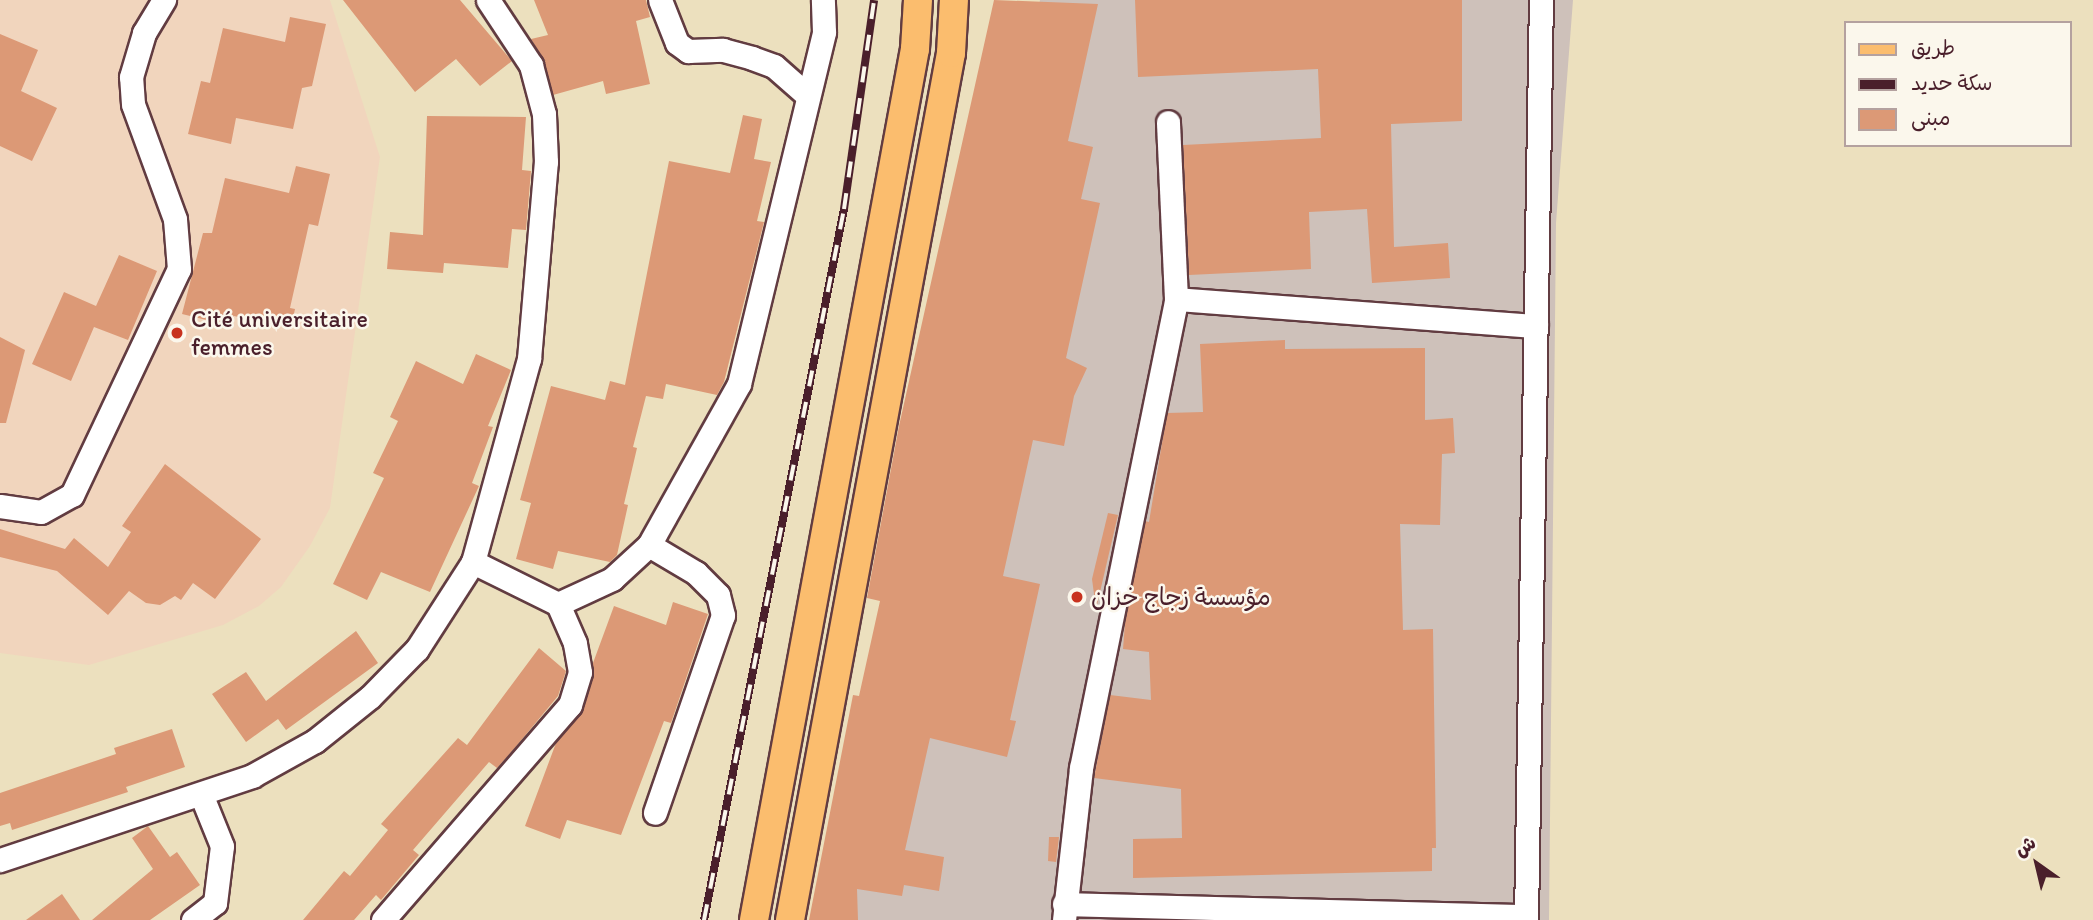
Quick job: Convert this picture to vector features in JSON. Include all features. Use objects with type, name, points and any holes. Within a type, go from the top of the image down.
[{"type":"main road","points":[[754,920],[915,49],[918,0]]},
{"type":"main road","points":[[790,920],[951,52],[954,0]]},
{"type":"street","points":[[0,506],[41,512],[72,495],[179,269],[175,219],[133,104],[131,77],[144,33],[164,0]]},
{"type":"street","points":[[0,860],[252,776],[315,741],[370,697],[417,649],[473,562],[529,359],[546,162],[544,114],[531,65],[488,0]]},
{"type":"street","points":[[660,0],[677,43],[688,51],[723,50],[774,66],[807,95]]},
{"type":"street","points":[[558,604],[612,579],[649,545],[739,384],[824,33],[823,0]]},
{"type":"street","points":[[1168,122],[1176,299],[1081,768],[1064,912],[1526,918],[1541,0]]},
{"type":"street","points":[[1176,299],[1536,326]]},
{"type":"street","points":[[649,545],[696,573],[718,595],[723,615],[655,813]]},
{"type":"street","points":[[383,920],[570,705],[580,672],[575,643],[558,604],[473,562]]},
{"type":"street","points":[[193,920],[215,903],[222,846],[201,794]]},
{"type":"shaded area","name":"Cité universitaire femmes","points":[[0,0],[330,0],[380,157],[330,508],[310,546],[281,587],[259,606],[223,625],[89,665],[0,653]]},
{"type":"shaded area","points":[[1040,0],[1573,0],[1556,223],[1549,920],[846,920],[850,872]]},
{"type":"building","points":[[343,0],[460,0],[512,61],[480,86],[456,59],[415,92]]},
{"type":"building","points":[[534,0],[646,0],[650,17],[636,21],[650,84],[606,94],[603,81],[553,95],[544,61],[531,39],[548,35]]},
{"type":"building","points":[[994,0],[1098,4],[1068,141],[1093,147],[1081,199],[1100,203],[1066,358],[1087,368],[1074,396],[1064,446],[1033,440],[1003,576],[1040,584],[1010,720],[1016,721],[1007,757],[930,738],[905,850],[944,857],[939,891],[904,885],[902,896],[857,889],[858,920],[809,920],[853,695],[859,696],[880,601],[867,598],[899,426]]},
{"type":"building","points":[[1135,0],[1462,0],[1462,121],[1391,124],[1394,247],[1448,243],[1450,278],[1372,283],[1367,209],[1309,212],[1311,269],[1189,275],[1183,145],[1321,138],[1318,69],[1138,77]]},
{"type":"building","points":[[290,17],[326,24],[312,86],[302,88],[293,129],[236,118],[231,144],[188,134],[201,81],[210,83],[223,28],[285,42]]},
{"type":"building","points":[[0,34],[38,50],[21,91],[57,108],[32,161],[0,146]]},
{"type":"building","points":[[743,115],[762,119],[754,159],[771,162],[757,221],[764,222],[724,382],[717,395],[666,384],[663,399],[646,396],[633,447],[637,448],[624,504],[628,505],[617,555],[610,562],[558,551],[553,569],[516,559],[531,503],[520,500],[551,386],[605,400],[610,381],[625,385],[669,161],[730,173]]},
{"type":"building","points":[[427,116],[526,117],[522,170],[531,171],[526,230],[512,229],[508,268],[444,263],[443,273],[387,269],[390,232],[423,235]]},
{"type":"building","points":[[296,166],[330,174],[318,226],[309,224],[290,308],[295,309],[291,328],[234,316],[231,326],[182,314],[203,233],[212,233],[225,178],[289,193]]},
{"type":"building","points":[[119,255],[157,271],[128,340],[94,327],[71,381],[32,364],[64,292],[96,306]]},
{"type":"building","points":[[0,337],[25,350],[6,423],[0,423]]},
{"type":"building","points":[[1285,340],[1285,349],[1425,348],[1425,420],[1453,418],[1455,453],[1442,454],[1440,525],[1400,524],[1403,630],[1433,629],[1436,848],[1432,848],[1432,871],[1133,878],[1133,839],[1182,838],[1181,789],[1094,778],[1110,695],[1151,700],[1149,652],[1123,649],[1125,623],[1145,521],[1149,522],[1167,413],[1203,412],[1200,344]]},
{"type":"building","points":[[476,354],[511,370],[488,426],[493,427],[472,483],[479,486],[430,592],[381,572],[367,600],[333,584],[384,478],[373,473],[398,421],[390,417],[416,361],[463,384]]},
{"type":"building","points":[[165,464],[261,539],[215,599],[193,583],[181,600],[175,596],[160,605],[146,603],[129,591],[108,615],[57,571],[0,557],[0,529],[65,549],[74,538],[108,567],[131,532],[122,526]]},
{"type":"building","points":[[1108,513],[1118,515],[1096,609],[1092,579]]},
{"type":"building","points":[[673,602],[708,614],[671,723],[664,721],[621,835],[567,820],[560,839],[525,826],[556,743],[583,709],[593,663],[614,606],[666,625]]},
{"type":"building","points":[[356,631],[378,663],[286,730],[278,719],[246,742],[212,694],[246,672],[266,701]]},
{"type":"building","points":[[539,648],[566,671],[558,696],[513,750],[497,768],[489,762],[413,850],[419,855],[381,900],[376,895],[354,920],[303,920],[344,871],[350,876],[388,830],[381,824],[458,738],[467,745]]},
{"type":"building","points":[[172,729],[185,767],[126,787],[128,792],[12,830],[10,823],[0,826],[0,793],[116,754],[114,748]]},
{"type":"building","points":[[148,826],[170,857],[177,852],[200,885],[150,920],[92,920],[153,869],[132,838]]},
{"type":"building","points":[[1049,837],[1059,837],[1056,862],[1048,861]]},
{"type":"building","points":[[62,894],[80,920],[26,920]]},
{"type":"railway","points":[[704,920],[844,209],[874,0]]},
{"type":"place","name":"Cité universitaire femmes","points":[[177,333]]},
{"type":"place","name":"مؤسسة زجاج خزان","points":[[1077,597]]}]
